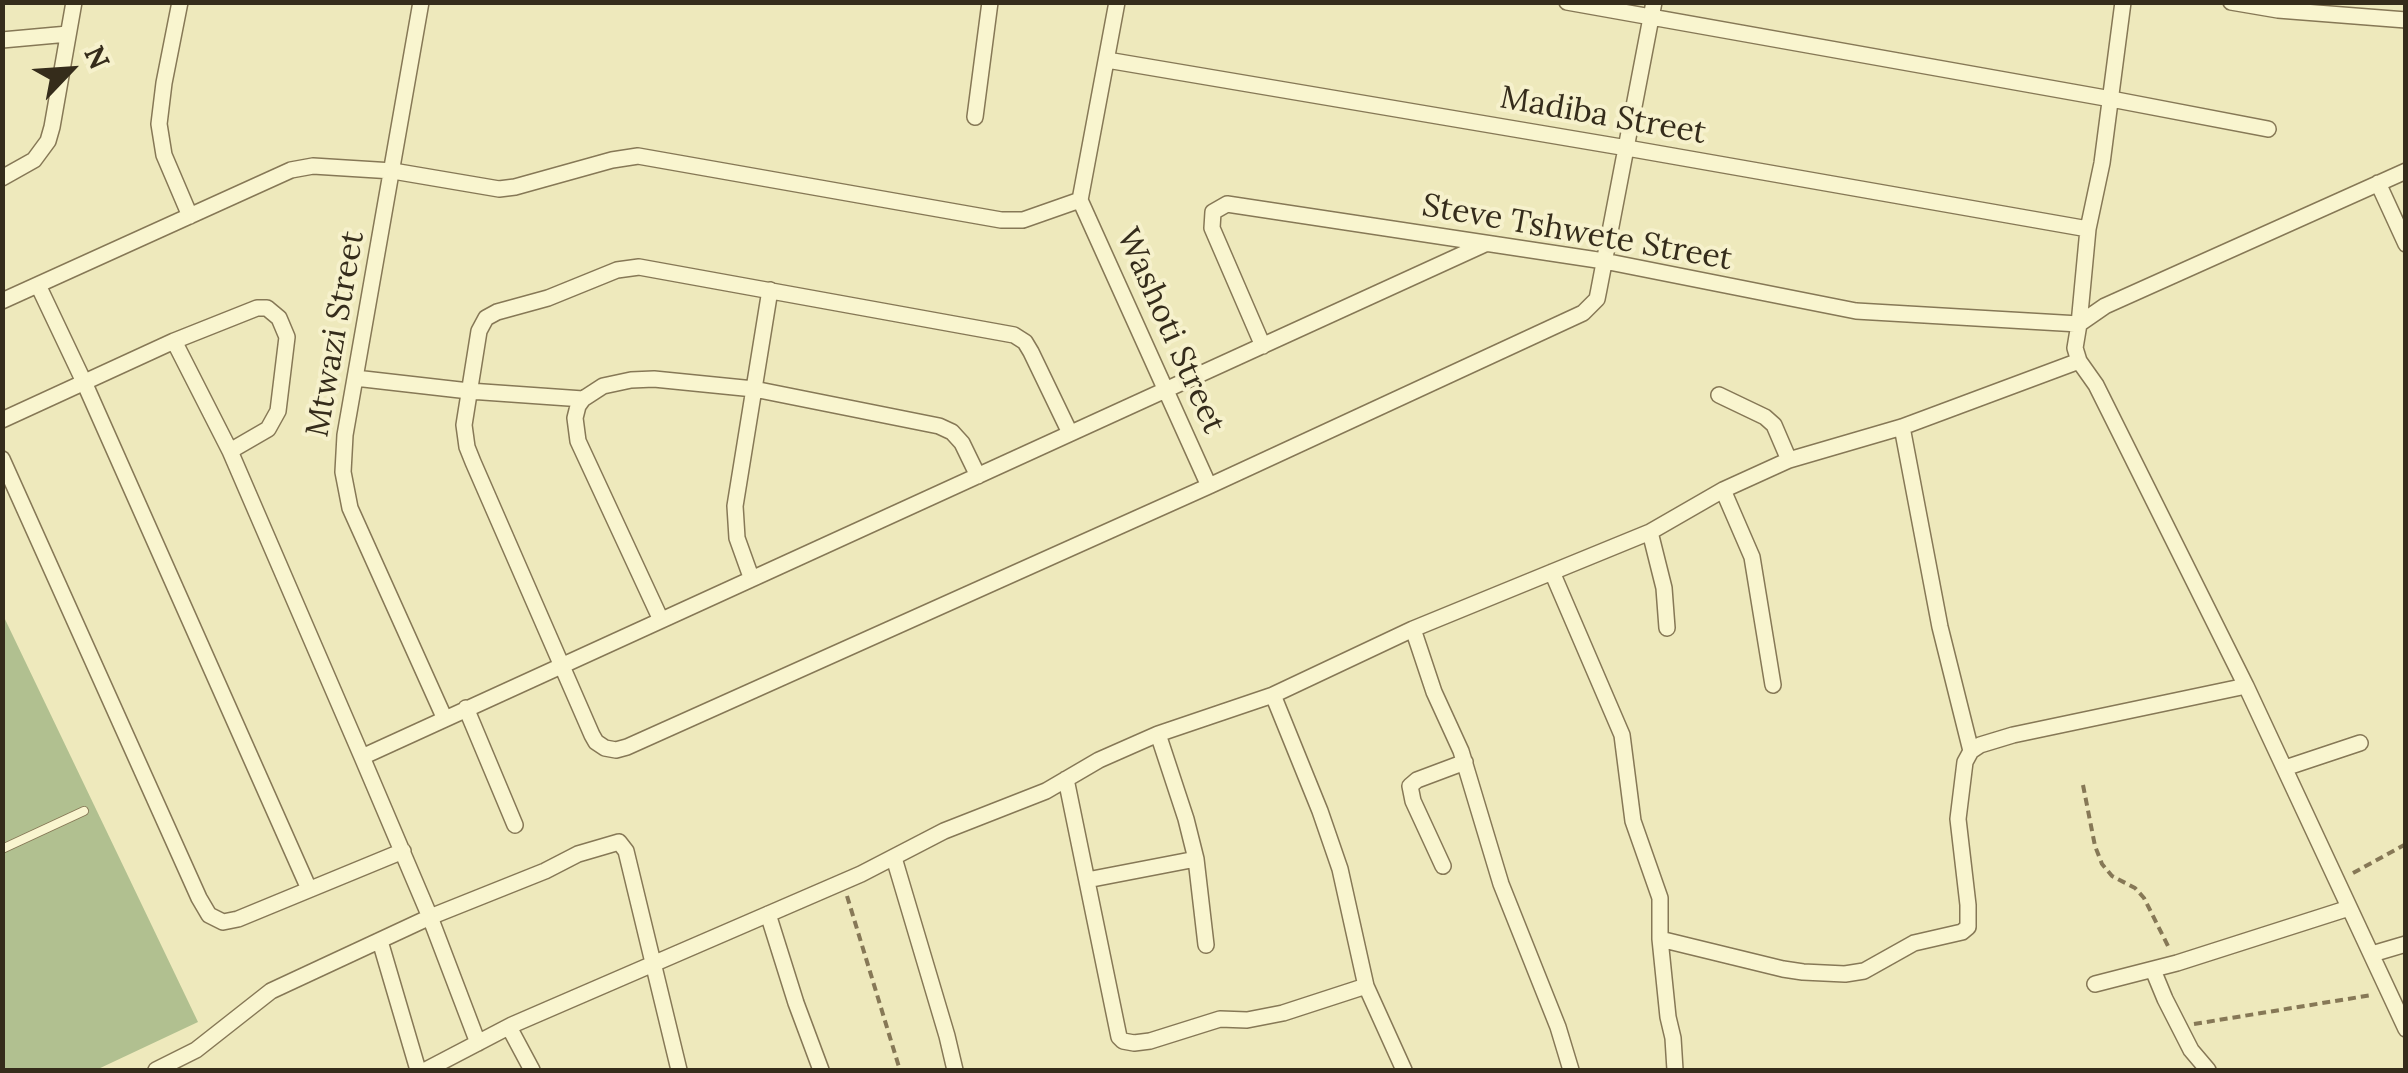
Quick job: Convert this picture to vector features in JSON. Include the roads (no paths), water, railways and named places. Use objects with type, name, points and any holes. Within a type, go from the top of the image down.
[{"type":"street","points":[[2,178],[34,160],[48,141],[74,2]]},
{"type":"street","points":[[180,2],[159,124],[164,156],[190,216]]},
{"type":"street","name":"Mtwazi Street","points":[[421,2],[344,435],[343,472],[358,526],[444,718]]},
{"type":"street","points":[[975,117],[990,2]]},
{"type":"street","points":[[2,302],[301,168],[324,166],[393,171],[499,189],[638,156],[1001,220],[1023,220],[1080,200],[1117,2]]},
{"type":"street","points":[[1567,2],[1653,10],[2268,129]]},
{"type":"street","points":[[2124,2],[2102,163],[2088,229],[2076,348],[2246,686],[2406,1028]]},
{"type":"street","points":[[2230,2],[2278,10],[2406,20]]},
{"type":"street","points":[[1070,433],[1031,352],[1020,338],[1005,332],[651,268],[618,270],[486,318],[479,331],[464,425],[467,446],[596,742],[604,748],[623,749],[1583,313],[1597,299],[1653,10]]},
{"type":"street","points":[[2,40],[68,34]]},
{"type":"street","name":"Madiba Street","points":[[1107,60],[2088,229]]},
{"type":"street","points":[[2079,324],[2118,298],[2406,171]]},
{"type":"street","points":[[2378,184],[2406,244]]},
{"type":"street","name":"Washoti Street","points":[[1080,200],[1209,486]]},
{"type":"street","name":"Steve Tshwete Street","points":[[1263,346],[1212,228],[1213,212],[1222,206],[1234,204],[1604,261],[1856,311],[2079,324]]},
{"type":"street","points":[[362,757],[1485,244]]},
{"type":"street","points":[[38,285],[309,889]]},
{"type":"street","points":[[752,577],[739,546],[735,506],[770,290]]},
{"type":"street","points":[[2,420],[174,341],[258,308],[267,308],[284,326],[287,346],[276,417],[262,434],[230,451]]},
{"type":"street","points":[[174,341],[230,451],[430,916],[478,1043]]},
{"type":"street","points":[[426,1070],[509,1027],[843,882],[944,831],[1046,791],[1100,760],[1158,734],[1273,695],[1413,630],[1650,532],[1723,490],[1789,460],[1902,427],[2080,361]]},
{"type":"street","points":[[355,378],[469,392],[583,399]]},
{"type":"street","points":[[660,620],[578,440],[575,418],[583,399],[603,386],[654,379],[754,389],[946,429],[962,444],[978,476]]},
{"type":"street","points":[[1719,395],[1774,425],[1789,460]]},
{"type":"street","points":[[1902,427],[1940,627],[1971,750]]},
{"type":"street","points":[[2,459],[205,910],[214,920],[232,921],[402,851]]},
{"type":"street","points":[[1723,490],[1752,557],[1773,685]]},
{"type":"street","points":[[1650,532],[1664,588],[1667,628]]},
{"type":"street","points":[[1552,572],[1620,728],[1633,821],[1660,898],[1660,939],[1674,1070]]},
{"type":"street","points":[[1413,630],[1465,762],[1501,884],[1571,1070]]},
{"type":"street","points":[[1660,939],[1803,972],[1845,974],[1864,971],[1914,943],[1962,932],[1968,928],[1968,905],[1958,819],[1965,762],[1971,750],[2030,731],[2246,686]]},
{"type":"street","points":[[1273,695],[1336,856],[1366,986],[1404,1070]]},
{"type":"street","points":[[466,708],[515,825]]},
{"type":"street","points":[[1158,734],[1196,859],[1206,945]]},
{"type":"street","points":[[2285,768],[2360,743]]},
{"type":"street","points":[[1443,866],[1410,786],[1465,762]]},
{"type":"street","points":[[1066,779],[1118,1037],[1128,1043],[1162,1038],[1220,1019],[1247,1020],[1283,1013],[1366,986]]},
{"type":"street","points":[[156,1070],[196,1050],[271,991],[430,916],[545,871],[570,857],[620,842],[625,848],[680,1070]]},
{"type":"street","points":[[894,858],[955,1070]]},
{"type":"street","points":[[1087,880],[1196,859]]},
{"type":"street","points":[[2096,984],[2177,963],[2349,908]]},
{"type":"street","points":[[768,914],[821,1070]]},
{"type":"street","points":[[380,942],[418,1070]]},
{"type":"street","points":[[2372,954],[2406,944]]},
{"type":"street","points":[[2153,970],[2191,1050],[2208,1070]]},
{"type":"street","points":[[509,1027],[532,1070]]},
{"type":"lane","points":[[2,849],[84,811]]}]
